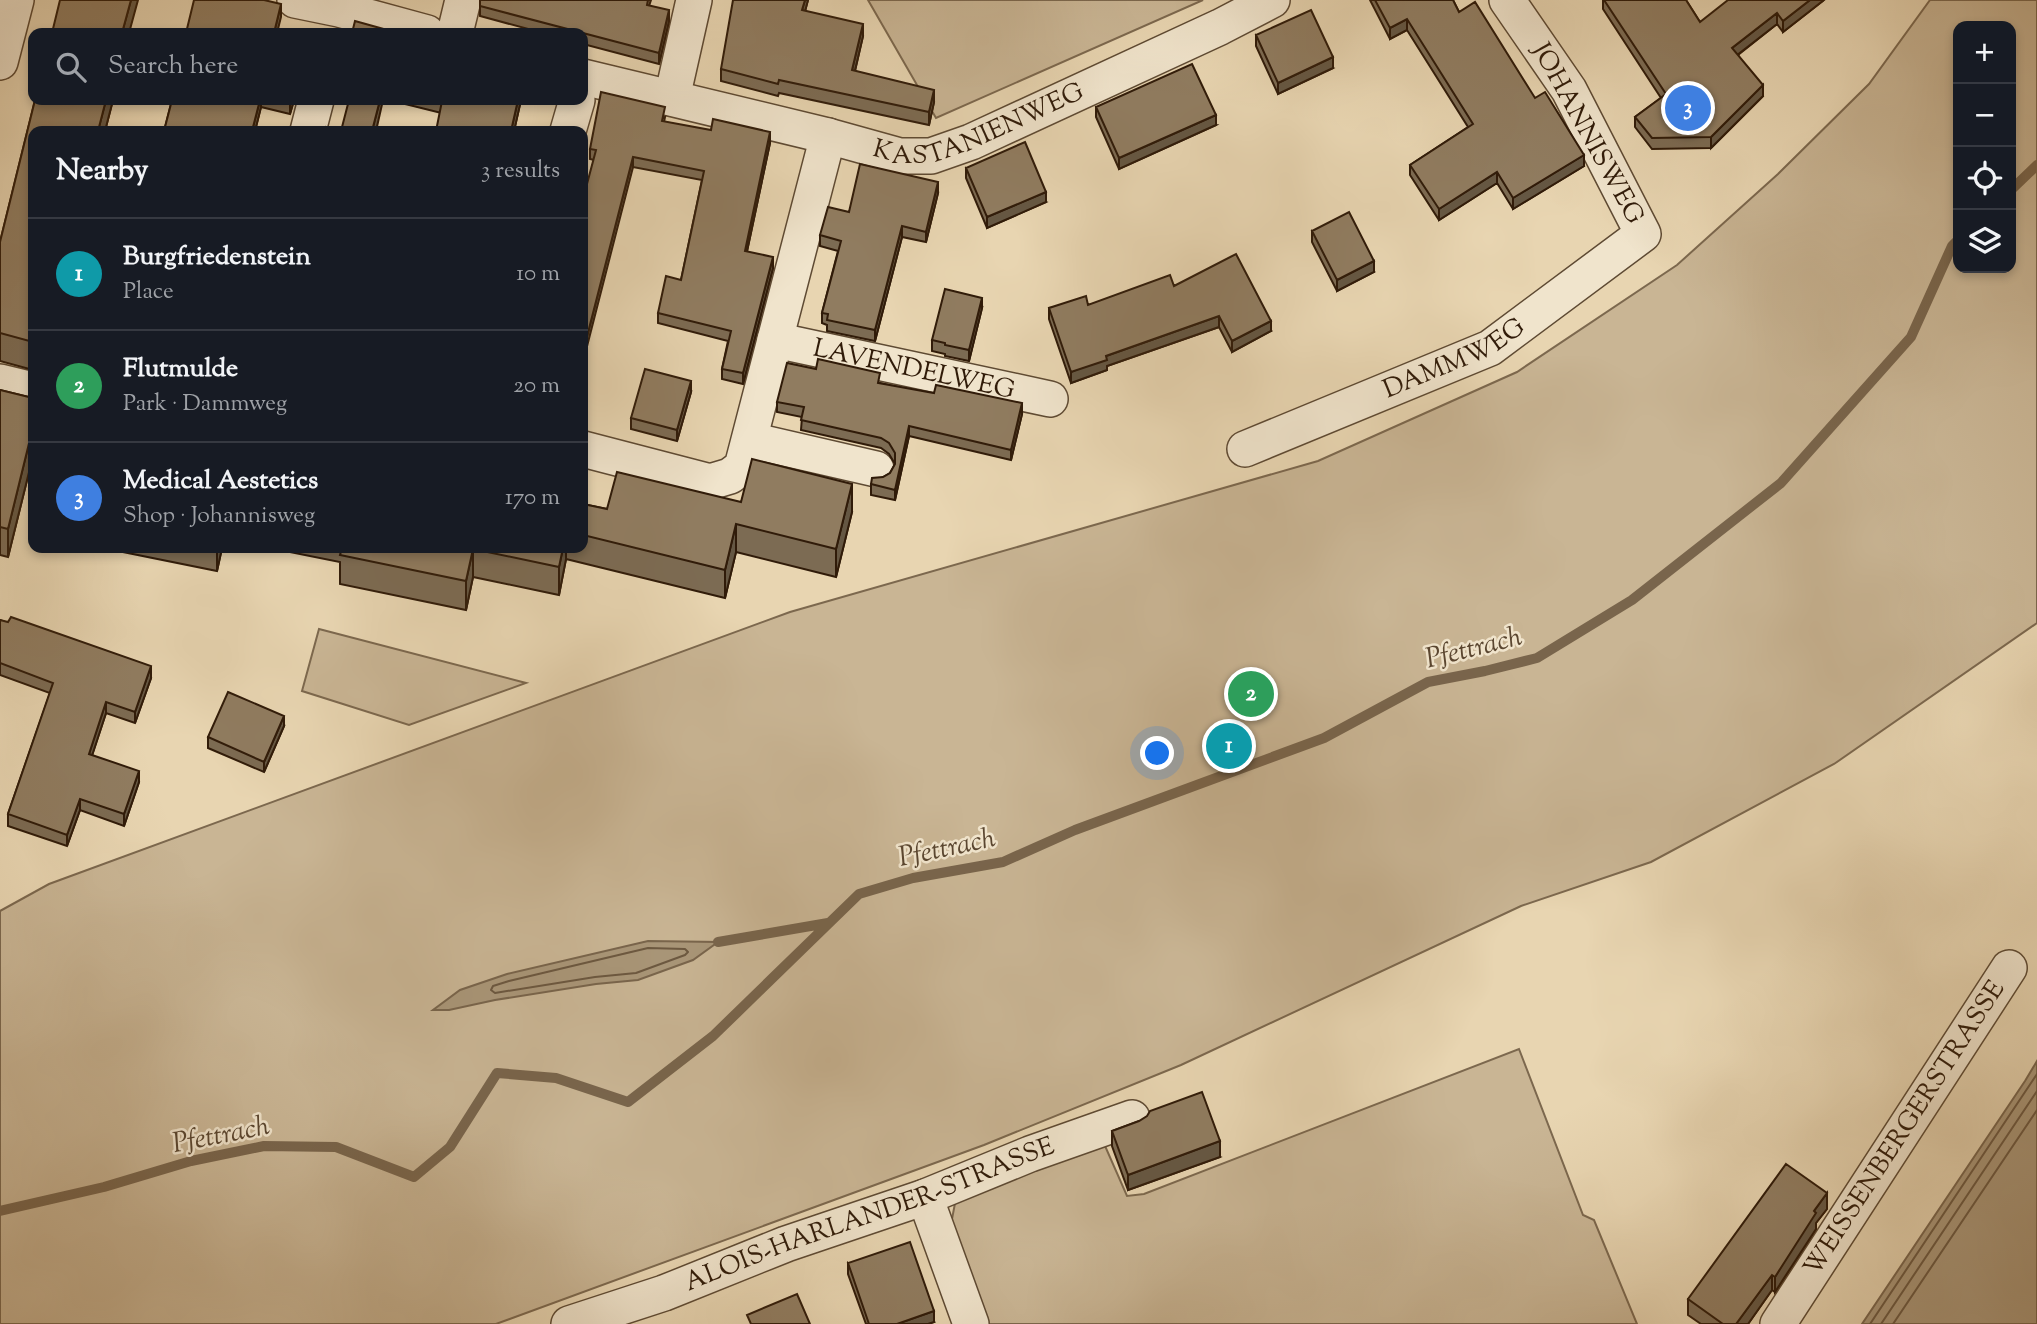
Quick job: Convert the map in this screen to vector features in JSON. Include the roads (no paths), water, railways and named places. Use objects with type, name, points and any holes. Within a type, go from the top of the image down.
[{"type":"street","points":[[0,62],[16,0]]},
{"type":"street","points":[[295,0],[336,21],[388,28]]},
{"type":"street","points":[[456,28],[463,0]]},
{"type":"street","points":[[672,98],[694,0]]},
{"type":"street","name":"KASTANIENWEG","points":[[588,78],[900,156],[931,156],[971,142],[1220,27],[1272,0]]},
{"type":"street","name":"JOHANNISWEG","points":[[1507,0],[1569,90],[1643,234]]},
{"type":"street","points":[[309,126],[315,105]]},
{"type":"street","points":[[569,126],[576,105]]},
{"type":"street","name":"LAVENDELWEG","points":[[588,450],[710,482],[730,476],[742,467],[828,136]]},
{"type":"street","name":"DAMMWEG","points":[[1245,449],[1490,348],[1643,234]]},
{"type":"street","name":"LAVENDELWEG","points":[[775,340],[1050,399]]},
{"type":"street","points":[[0,382],[28,389]]},
{"type":"street","points":[[750,440],[876,469]]},
{"type":"street","name":"WEISSENBERGERSTRASSE","points":[[1778,1324],[2009,968]]},
{"type":"street","name":"ALOIS-HARLANDER-STRASSE","points":[[569,1324],[664,1293],[786,1244],[925,1197],[1030,1154],[1132,1118]]},
{"type":"street","points":[[925,1197],[971,1324]]},
{"type":"water","points":[[648,941],[718,942],[693,960],[638,980],[495,1000],[449,1010],[433,1010],[460,990],[507,974]]},
{"type":"water","points":[[2037,1061],[2037,1324],[1862,1324],[2025,1081]]},
{"type":"waterway","name":"Pfettrach","points":[[2016,185],[2037,165]]},
{"type":"waterway","name":"Pfettrach","points":[[0,1211],[104,1187],[191,1161],[264,1146],[336,1147],[414,1177],[450,1147],[497,1073],[556,1078],[628,1102],[713,1036],[859,894],[913,878],[1003,862],[1075,830],[1324,738],[1428,682],[1537,658],[1632,600],[1781,483],[1911,337],[1953,245]]},
{"type":"waterway","name":"Pfettrach","points":[[718,942],[828,923]]},
{"type":"place","name":"Medical Aestetics","points":[[1688,108]]},
{"type":"place","name":"Flutmulde","points":[[1251,694]]},
{"type":"place","name":"Burgfriedenstein","points":[[1229,746]]}]
